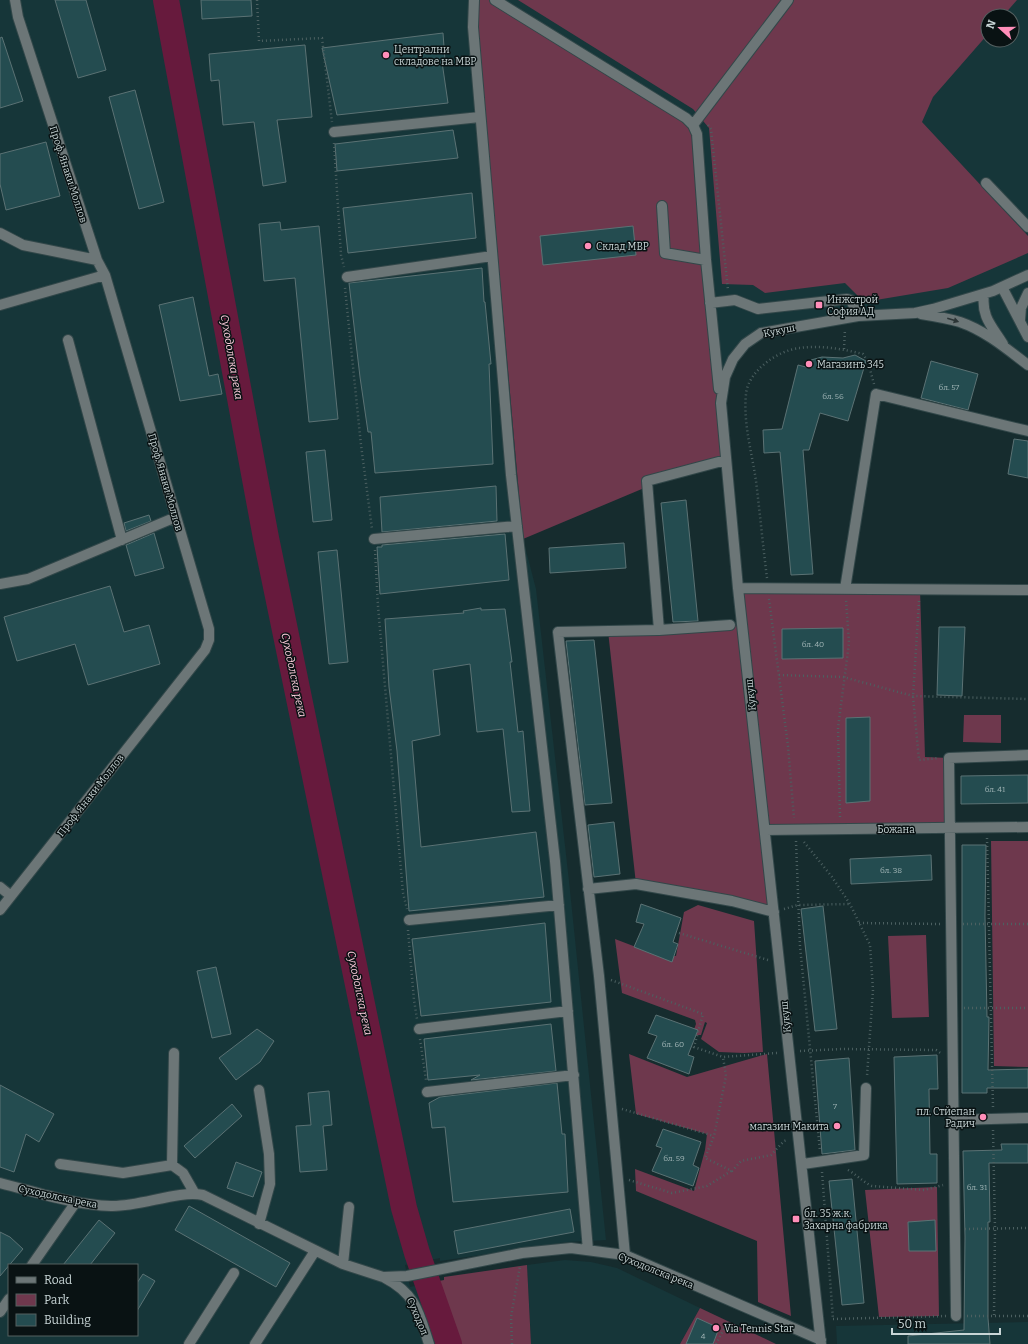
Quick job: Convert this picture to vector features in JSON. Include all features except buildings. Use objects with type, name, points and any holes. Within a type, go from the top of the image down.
[{"type":"street","name":"Проф. Янаки Моллов","points":[[0,910],[205,650],[209,640],[210,629],[105,275],[97,260],[18,17],[15,0]]},
{"type":"street","points":[[474,0],[472,27],[492,256],[517,526],[559,905],[588,1250]]},
{"type":"street","points":[[495,0],[686,118],[696,121]]},
{"type":"street","points":[[721,403],[706,260],[696,121],[788,0]]},
{"type":"street","points":[[334,132],[480,117]]},
{"type":"street","points":[[986,183],[1028,228]]},
{"type":"street","points":[[662,206],[665,253],[706,260]]},
{"type":"street","points":[[0,233],[22,245],[97,260]]},
{"type":"street","points":[[346,277],[492,256]]},
{"type":"street","name":"Кукуш","points":[[821,1342],[803,1164],[789,1052],[738,588],[721,403],[725,377],[733,359],[746,344],[761,333],[858,316],[915,313],[952,305],[1002,287],[1028,274]]},
{"type":"street","points":[[0,305],[105,275]]},
{"type":"street","points":[[1002,287],[1028,337]]},
{"type":"street","points":[[1020,320],[1021,308],[1028,293]]},
{"type":"street","points":[[984,294],[983,307],[985,316],[1007,350]]},
{"type":"street","points":[[710,303],[735,300],[758,309],[847,299],[851,300],[858,316]]},
{"type":"street","points":[[915,313],[961,323],[985,334],[1028,365]]},
{"type":"street","points":[[68,340],[122,540]]},
{"type":"street","points":[[845,589],[876,394],[1028,431]]},
{"type":"street","points":[[659,630],[647,481],[726,460]]},
{"type":"street","points":[[0,584],[28,579],[176,517]]},
{"type":"street","points":[[374,539],[517,526]]},
{"type":"street","points":[[738,588],[1028,590]]},
{"type":"street","points":[[625,1255],[599,976],[558,632],[659,630],[730,625]]},
{"type":"street","points":[[956,1316],[954,1008],[949,758],[1028,755]]},
{"type":"street","name":"Божана","points":[[765,830],[1028,827]]},
{"type":"street","points":[[588,889],[636,884],[732,901],[774,912]]},
{"type":"street","points":[[0,887],[11,896]]},
{"type":"street","points":[[409,920],[559,905]]},
{"type":"street","points":[[419,1029],[568,1011]]},
{"type":"street","points":[[172,1165],[174,1053]]},
{"type":"street","points":[[427,1092],[574,1075]]},
{"type":"street","points":[[803,1164],[864,1156],[866,1088]]},
{"type":"street","points":[[259,1090],[269,1154],[270,1184],[259,1224]]},
{"type":"street","points":[[954,1120],[1028,1118]]},
{"type":"street","points":[[60,1164],[123,1173],[172,1165],[183,1173],[194,1194]]},
{"type":"street","name":"Суходолска река","points":[[0,1183],[76,1202],[106,1206],[129,1205],[194,1194],[203,1195],[315,1252],[343,1264],[383,1277],[408,1276],[522,1254],[571,1248],[625,1255],[821,1342]]},
{"type":"street","points":[[33,1264],[76,1202]]},
{"type":"street","points":[[343,1264],[349,1207]]},
{"type":"street","points":[[255,1344],[315,1252]]},
{"type":"street","points":[[189,1344],[234,1273]]},
{"type":"street","name":"Суходол","points":[[383,1277],[397,1284],[408,1293],[414,1303],[429,1344]]},
{"type":"street","points":[[0,1312],[8,1300]]},
{"type":"path","points":[[257,0],[259,41],[322,38],[334,132],[341,255],[346,277],[345,288],[368,513],[374,539],[378,606],[403,893],[409,920],[408,936],[413,992],[427,1092]]},
{"type":"path","points":[[696,121],[708,124],[711,130],[729,300]]},
{"type":"path","points":[[844,349],[845,318]]},
{"type":"path","points":[[833,1319],[821,1161],[809,1051],[800,946],[795,830],[788,746],[756,481],[745,417],[746,393],[751,379],[761,366],[772,359],[799,348],[844,349],[863,354],[868,362],[876,394]]},
{"type":"path","points":[[840,830],[838,728],[843,677],[849,643],[845,589]]},
{"type":"path","points":[[920,589],[913,696],[919,760],[949,758]]},
{"type":"path","points":[[779,675],[843,677],[913,696],[1028,699]]},
{"type":"path","points":[[987,828],[995,1229],[994,1316]]},
{"type":"path","points":[[795,830],[832,877],[850,904],[870,944],[873,990],[866,1088]]},
{"type":"path","points":[[798,905],[850,904]]},
{"type":"path","points":[[860,923],[1028,924]]},
{"type":"path","points":[[679,933],[780,964]]},
{"type":"path","points":[[599,976],[703,1014],[694,1047],[723,1057],[789,1052],[868,1049],[936,1050],[954,1061]]},
{"type":"path","points":[[954,1008],[1028,1008]]},
{"type":"path","points":[[723,1057],[726,1076],[714,1136],[705,1158],[732,1171]]},
{"type":"path","points":[[611,1106],[714,1136]]},
{"type":"path","points":[[617,1176],[672,1193],[706,1186],[732,1171],[741,1161],[771,1155],[784,1141],[800,1139]]},
{"type":"path","points":[[844,1168],[858,1175],[865,1183],[896,1189],[924,1190],[954,1182]]},
{"type":"path","points":[[955,1229],[1028,1228]]},
{"type":"path","points":[[512,1344],[511,1317],[522,1254]]},
{"type":"path","points":[[819,1320],[956,1316],[1028,1316]]},
{"type":"path","points":[[716,1344],[728,1321]]},
{"type":"shaded area","points":[[0,0],[475,0],[523,539],[536,589],[569,881],[606,1240],[567,1242],[440,1261],[440,1258],[405,1265],[410,1287],[419,1285],[439,1344],[0,1344]]},
{"type":"shaded area","points":[[495,0],[1028,0],[1028,365],[985,334],[915,313],[761,333],[745,344],[725,377]]},
{"type":"shaded area","points":[[565,1260],[591,1262],[617,1268],[700,1308],[680,1344],[531,1344],[527,1265]]},
{"type":"shaded area","points":[[439,1281],[461,1344],[439,1344],[419,1285]]},
{"type":"shaded area","points":[[1028,1322],[1028,1344],[837,1344],[836,1326]]},
{"type":"green space","points":[[475,0],[495,0],[693,125],[725,454],[523,539]]},
{"type":"green space","points":[[518,0],[1017,0],[1010,8],[980,8],[980,43],[933,97],[922,122],[1028,236],[1028,253],[948,288],[864,302],[845,283],[765,293],[753,285],[722,284],[709,128],[693,109]]},
{"type":"green space","points":[[738,588],[920,589],[925,757],[949,758],[951,829],[765,830],[774,912],[636,884],[608,631],[742,625]]},
{"type":"green space","points":[[964,715],[1001,715],[1001,743],[963,742]]},
{"type":"green space","points":[[991,841],[1028,841],[1028,1067],[994,1066]]},
{"type":"green space","points":[[698,905],[754,921],[763,1052],[719,1052],[701,1039],[707,1023],[705,1022],[701,1035],[692,1035],[696,1024],[695,1020],[622,993],[615,939],[657,955],[676,956],[684,912]]},
{"type":"green space","points":[[926,935],[929,1017],[892,1018],[888,936]]},
{"type":"green space","points":[[629,1054],[687,1077],[767,1054],[791,1316],[758,1302],[757,1241],[636,1191],[635,1169],[694,1191],[705,1150],[707,1134],[636,1114]]},
{"type":"green space","points":[[937,1187],[939,1316],[879,1317],[865,1190]]},
{"type":"green space","points":[[527,1265],[531,1344],[461,1344],[439,1281],[444,1280],[444,1277]]},
{"type":"green space","name":"Via Tennis Star","points":[[700,1308],[776,1344],[680,1344]]},
{"type":"waterway","name":"Суходолска река","points":[[166,0],[266,538],[404,1208],[417,1253],[449,1344]]},
{"type":"place","name":"Централни складове на МВР","points":[[386,55]]},
{"type":"place","name":"Склад МВР","points":[[588,246]]},
{"type":"place","name":"Инжстрой София АД","points":[[819,305]]},
{"type":"place","name":"Магазинъ 345","points":[[809,364]]},
{"type":"place","name":"пл. Стйепан Радич","points":[[983,1117]]},
{"type":"place","name":"магазин Макита","points":[[837,1126]]},
{"type":"place","name":"бл. 35 ж.к. Захарна фабрика","points":[[796,1219]]},
{"type":"place","name":"Via Tennis Star","points":[[716,1328]]}]
